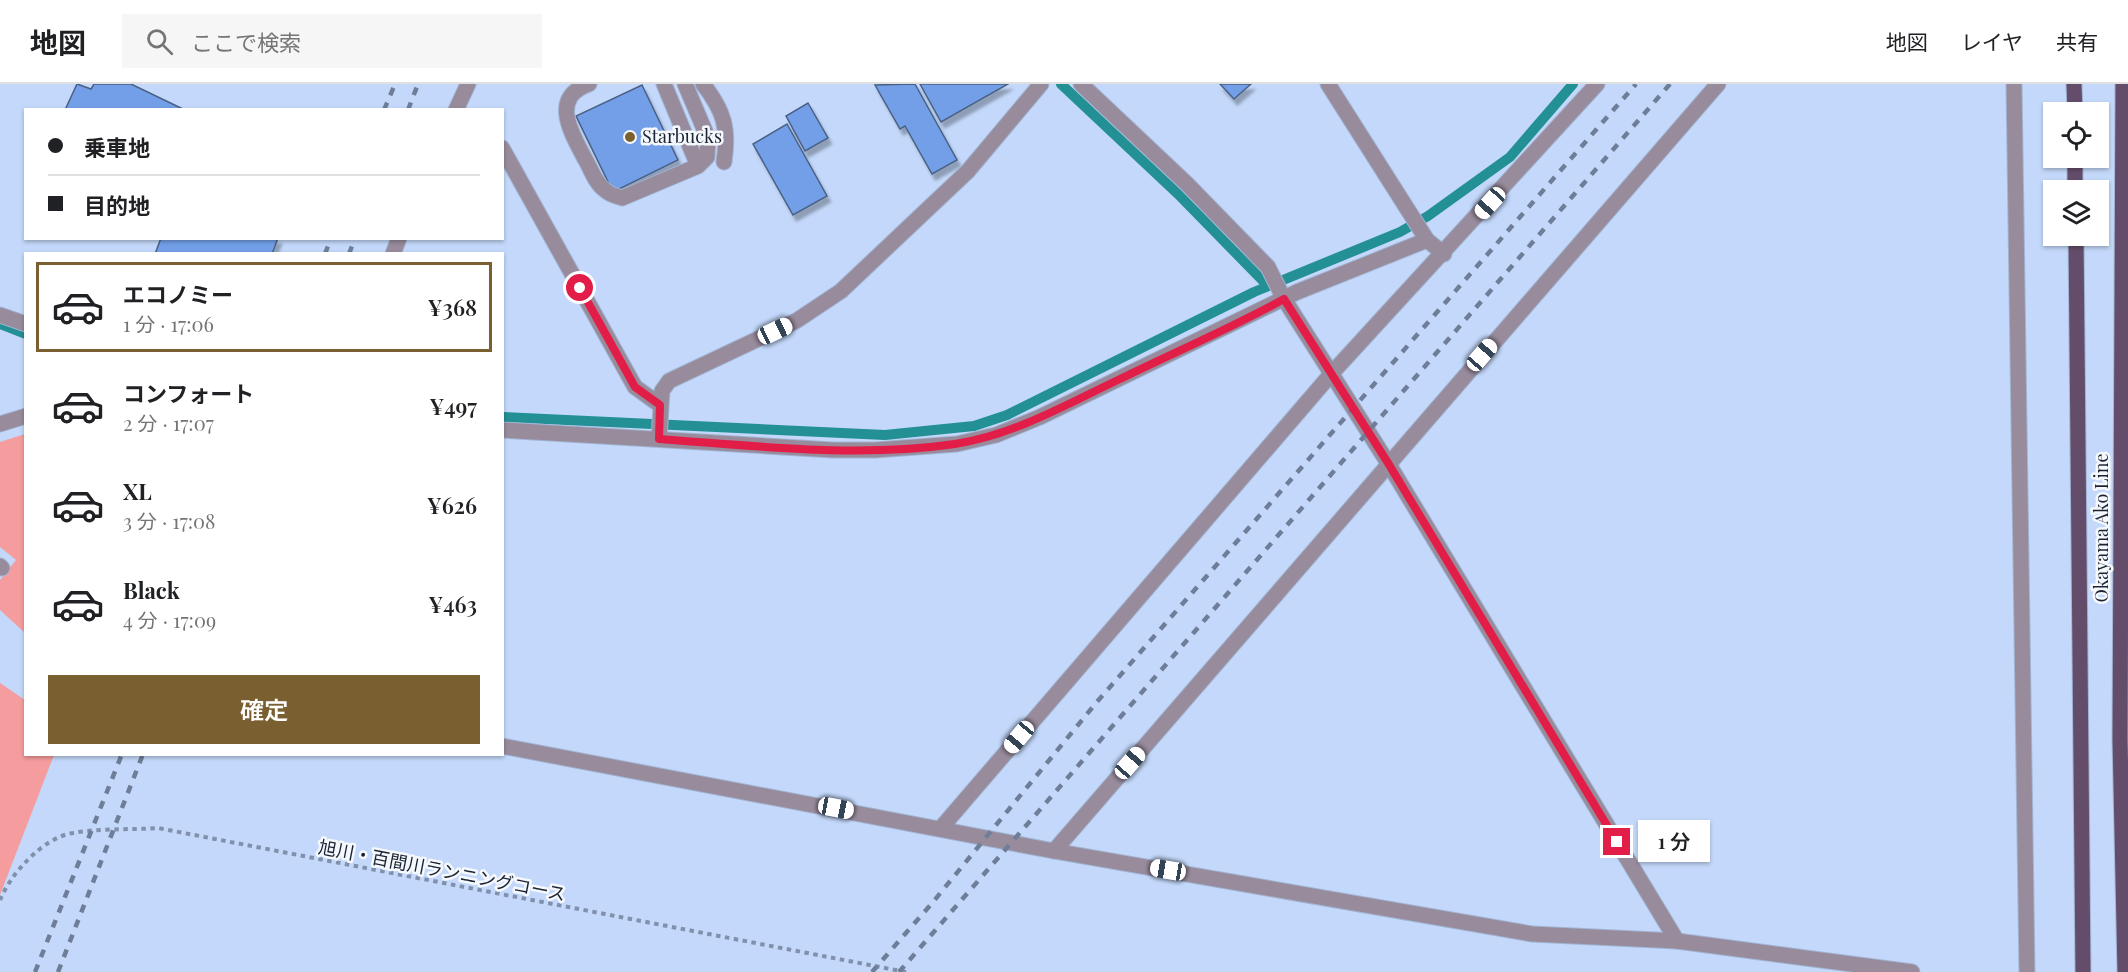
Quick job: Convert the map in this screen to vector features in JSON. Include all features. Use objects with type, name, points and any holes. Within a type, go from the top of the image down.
[{"type":"main road","points":[[2074,84],[2074,102]]},
{"type":"main road","name":"Okayama Ako Line","points":[[2123,84],[2120,739],[2125,972]]},
{"type":"main road","name":"Okayama Ako Line","points":[[2076,246],[2083,972]]},
{"type":"street","points":[[458,108],[468,84]]},
{"type":"street","points":[[589,84],[574,94],[568,104],[567,124],[597,182],[604,190],[622,198],[698,166],[707,158],[708,138],[685,84]]},
{"type":"street","points":[[664,84],[698,166]]},
{"type":"street","points":[[703,84],[722,111],[727,142],[724,162]]},
{"type":"street","points":[[660,423],[662,391],[669,381],[796,321],[841,291],[968,171],[1041,84]]},
{"type":"street","points":[[1081,84],[1187,184],[1273,276],[1282,295],[1388,463],[1677,941]]},
{"type":"street","points":[[1328,84],[1420,227],[1444,254]]},
{"type":"street","points":[[941,828],[1332,374],[1597,84]]},
{"type":"street","points":[[1054,851],[1718,84]]},
{"type":"street","points":[[2014,84],[2027,972]]},
{"type":"street","points":[[504,152],[635,387],[660,423]]},
{"type":"street","points":[[504,430],[660,423],[833,450],[923,448],[957,444],[996,435],[1040,417],[1420,227]]},
{"type":"street","points":[[0,315],[24,323]]},
{"type":"street","points":[[0,424],[24,417]]},
{"type":"street","points":[[504,746],[1054,851],[1532,934],[1677,941],[1912,972]]},
{"type":"path","name":"旭川・百間川ランニングコース","points":[[0,900],[4,889],[31,854],[71,833],[158,828],[906,972]]},
{"type":"shaded area","points":[[24,434],[24,632],[0,610],[0,580],[16,560],[0,547],[0,442]]},
{"type":"shaded area","points":[[0,683],[24,699],[24,756],[54,756],[0,895]]},
{"type":"building","points":[[77,84],[91,89],[94,84],[131,84],[181,108],[66,108]]},
{"type":"building","points":[[915,84],[957,160],[932,174],[905,126],[900,129],[875,85]]},
{"type":"building","points":[[920,84],[1008,84],[941,122]]},
{"type":"building","points":[[1220,84],[1251,84],[1234,99]]},
{"type":"building","points":[[642,85],[678,160],[613,192],[576,116]]},
{"type":"building","points":[[808,103],[828,138],[805,151],[786,116]]},
{"type":"building","points":[[787,124],[827,196],[793,215],[753,144]]},
{"type":"building","points":[[160,240],[277,240],[273,252],[156,252]]},
{"type":"waterway","points":[[1061,84],[1178,194],[1268,286]]},
{"type":"waterway","points":[[504,417],[885,435],[974,426],[1007,415],[1254,292],[1400,232],[1428,216],[1510,157],[1573,84]]},
{"type":"waterway","points":[[0,324],[24,333]]},
{"type":"railway","points":[[385,108],[395,84]]},
{"type":"railway","points":[[409,108],[418,84]]},
{"type":"railway","points":[[872,972],[933,902],[1096,703],[1636,84]]},
{"type":"railway","points":[[899,972],[1670,84]]},
{"type":"railway","points":[[326,252],[330,240]]},
{"type":"railway","points":[[350,252],[354,240]]},
{"type":"railway","points":[[35,972],[121,756]]},
{"type":"railway","points":[[58,972],[142,756]]},
{"type":"place","name":"Starbucks","points":[[630,137]]},
{"type":"route","points":[[580,288],[635,387],[660,405],[659,439],[833,450],[923,448],[957,444],[996,435],[1040,417],[1284,299],[1388,463],[1617,842]]}]
